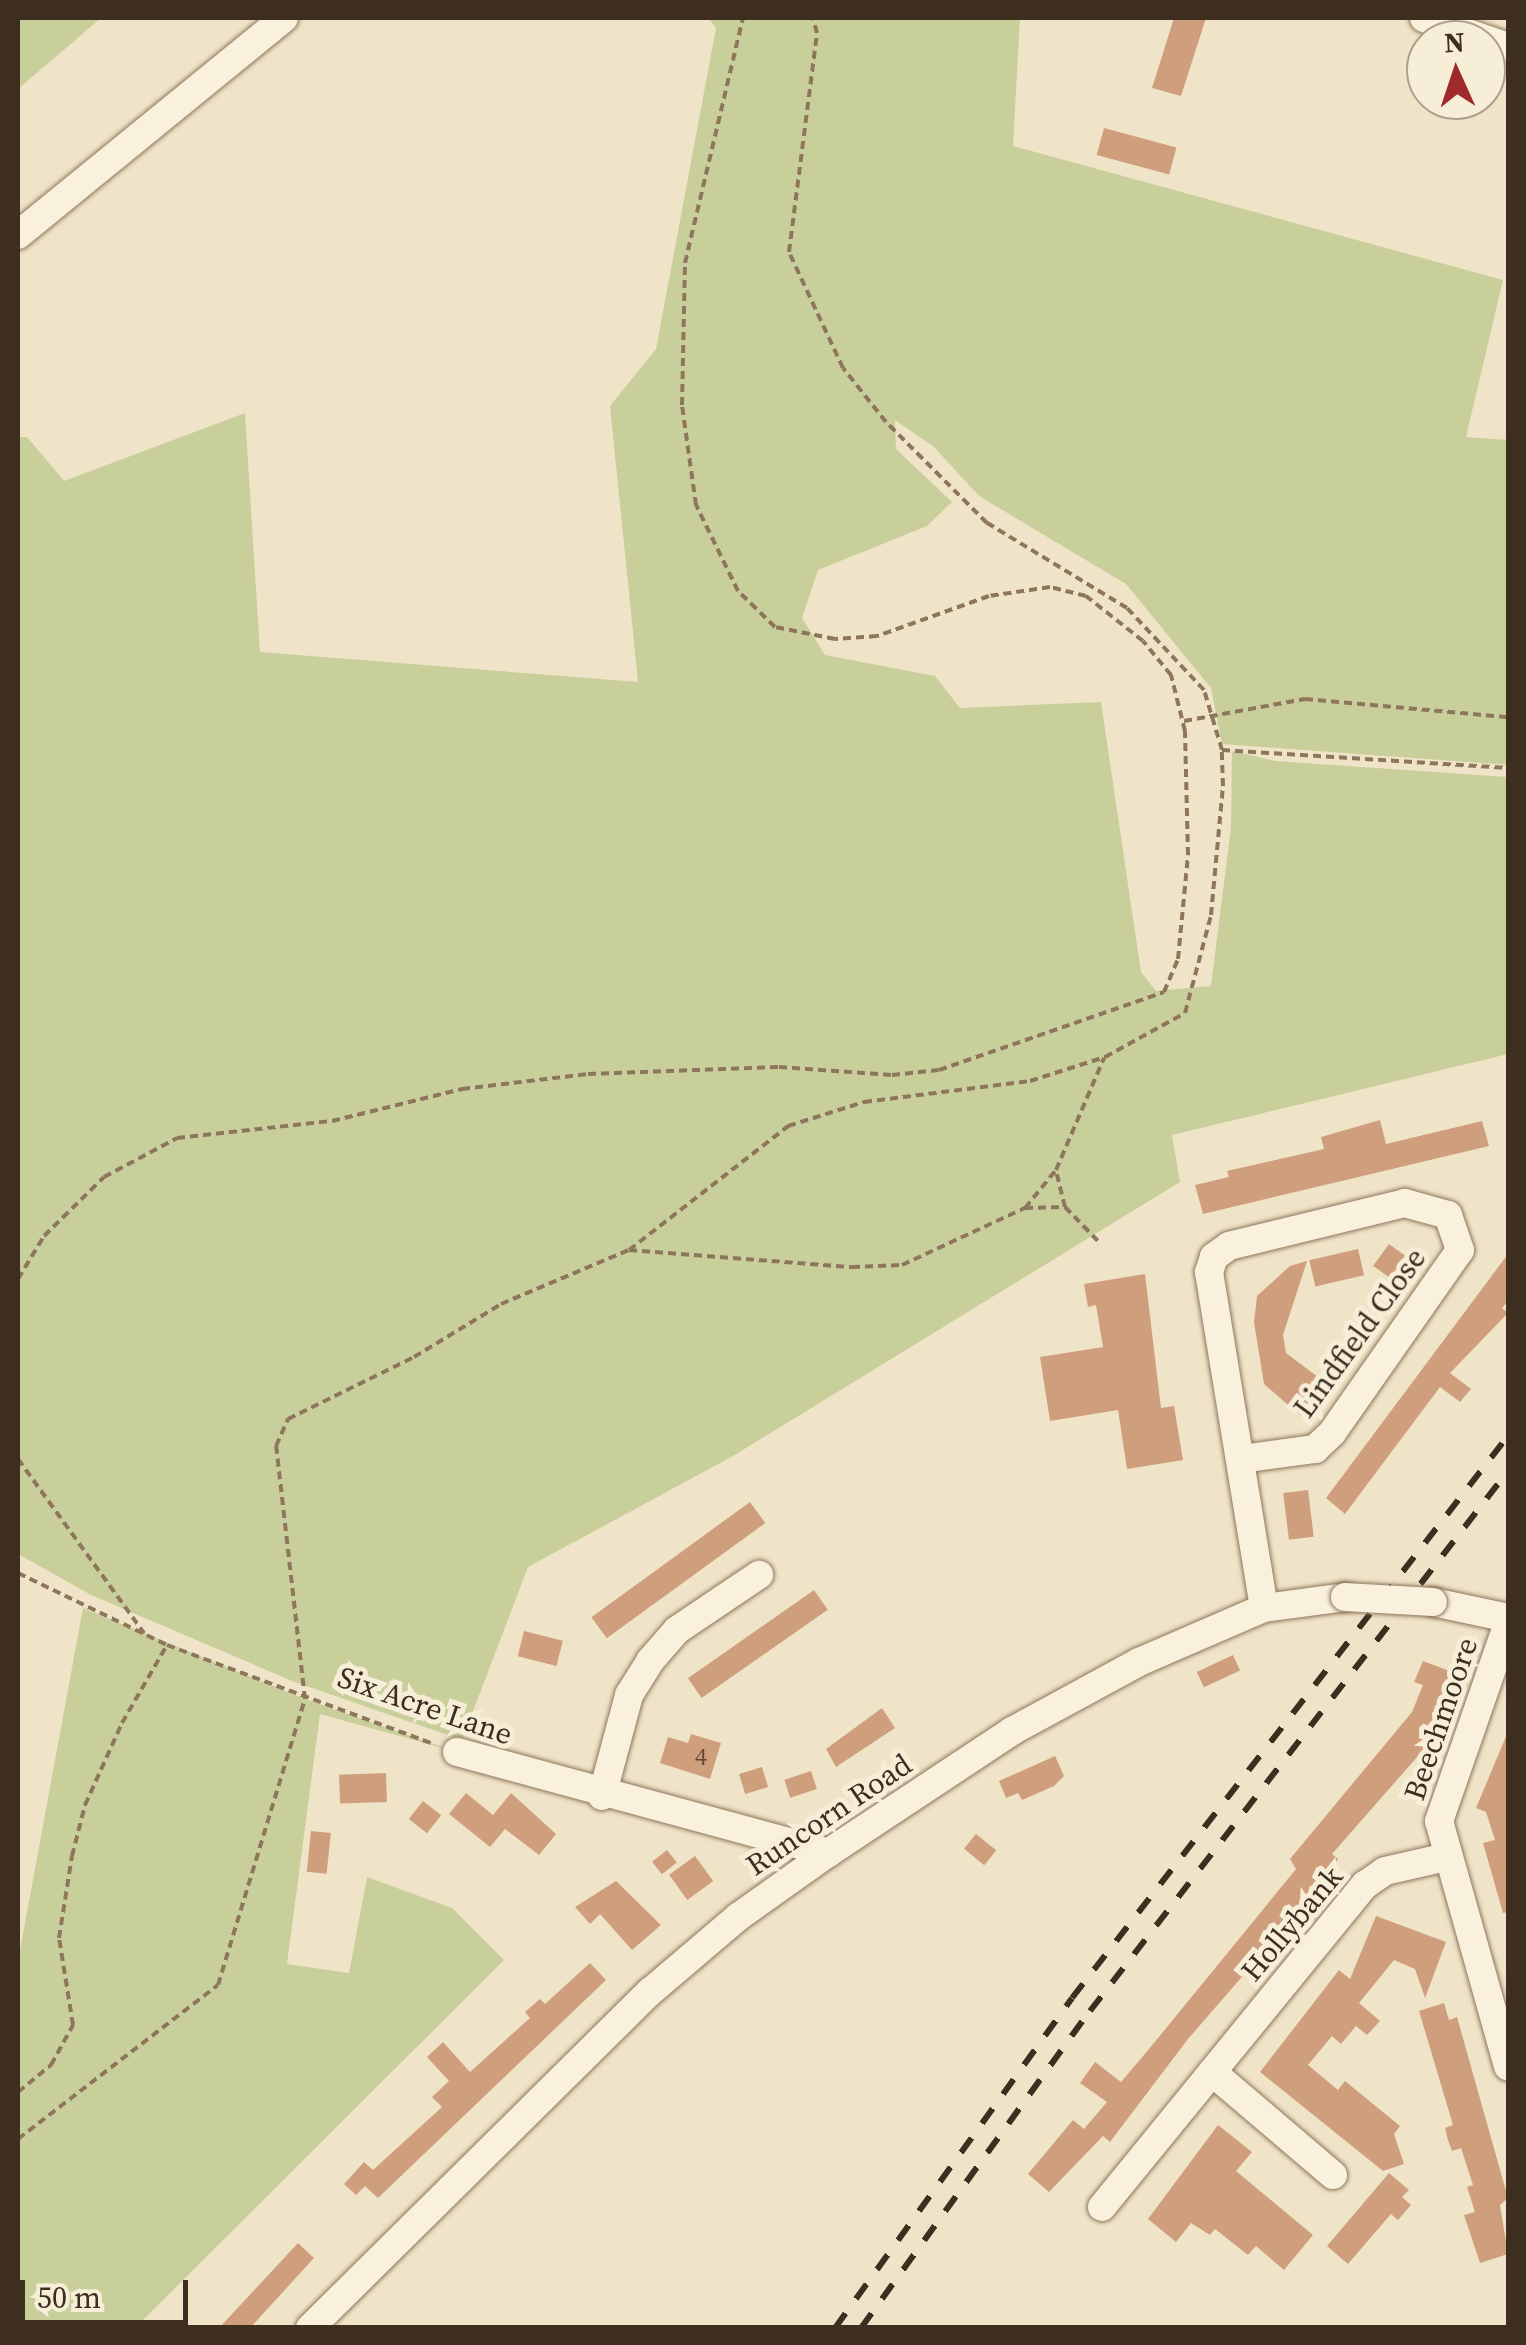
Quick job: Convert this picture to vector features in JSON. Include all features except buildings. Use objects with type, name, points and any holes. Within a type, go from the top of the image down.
[{"type":"street","points":[[18,236],[284,18]]},
{"type":"street","points":[[1424,18],[1508,46]]},
{"type":"street","name":"Lindfield Close","points":[[1241,1459],[1314,1449],[1332,1433],[1460,1250],[1448,1215],[1405,1203],[1228,1246],[1214,1256],[1209,1272],[1264,1608]]},
{"type":"street","points":[[602,1796],[629,1695],[650,1661],[677,1630],[759,1575]]},
{"type":"street","name":"Runcorn Road","points":[[310,2328],[428,2204],[651,1991],[738,1917],[1012,1731],[1139,1662],[1264,1608],[1345,1597],[1434,1602],[1508,1620]]},
{"type":"street","name":"Beechmoore","points":[[1508,1620],[1447,1784],[1439,1821],[1508,2067]]},
{"type":"street","name":"Six Acre Lane","points":[[457,1752],[602,1796],[828,1853]]},
{"type":"street","name":"Hollybank","points":[[1102,2206],[1365,1885],[1386,1871],[1446,1857]]},
{"type":"street","points":[[1212,2072],[1333,2175]]},
{"type":"path","points":[[18,1279],[44,1236],[104,1177],[177,1138],[332,1120],[462,1089],[588,1074],[779,1067],[892,1075],[939,1070],[1164,992],[1178,959],[1188,855],[1184,722],[1170,675],[1114,612],[1086,596],[1050,587],[989,596],[877,636],[835,639],[775,627],[738,591],[696,505],[682,405],[685,264],[743,18]]},
{"type":"path","points":[[18,2139],[218,1985],[305,1700],[276,1446],[288,1419],[414,1357],[501,1304],[629,1250],[788,1126],[826,1110],[1030,1080],[1104,1057],[1185,1013],[1211,915],[1222,750],[1204,690],[1127,608],[987,523],[886,422],[843,368],[789,252],[817,33],[813,18]]},
{"type":"path","points":[[1184,722],[1305,699],[1508,716]]},
{"type":"path","points":[[1222,750],[1508,768]]},
{"type":"path","points":[[1025,1208],[1056,1170],[1104,1057]]},
{"type":"path","points":[[1056,1170],[1066,1208],[1098,1241]]},
{"type":"path","points":[[629,1250],[834,1266],[902,1265],[1025,1208],[1066,1208]]},
{"type":"path","points":[[18,1459],[144,1634]]},
{"type":"path","name":"Six Acre Lane","points":[[18,1573],[167,1645],[305,1700],[457,1752]]},
{"type":"path","points":[[18,2092],[51,2065],[73,2026],[59,1938],[72,1856],[99,1775],[167,1645]]},
{"type":"green space","points":[[18,18],[101,18],[18,89]]},
{"type":"green space","points":[[708,18],[1020,18],[1013,146],[1503,280],[1466,437],[1508,440],[1508,765],[1222,744],[1211,688],[1126,584],[979,496],[934,447],[895,420],[896,449],[952,502],[927,526],[818,570],[802,618],[825,655],[935,676],[960,708],[1101,702],[1141,972],[1156,991],[1211,986],[1231,827],[1232,751],[1275,761],[1508,777],[1508,1054],[1172,1135],[1180,1182],[733,1456],[528,1567],[462,1740],[292,1681],[91,1595],[18,1554],[18,437],[27,437],[64,481],[245,413],[260,652],[638,682],[610,406],[656,349],[716,28]]},
{"type":"green space","points":[[83,1608],[305,1699],[457,1752],[320,1714],[287,1964],[349,1973],[367,1877],[452,1908],[504,1960],[136,2327],[18,2328],[18,1961]]},
{"type":"railway","points":[[835,2328],[1072,1998],[1508,1436]]},
{"type":"railway","points":[[861,2328],[1090,2011],[1508,1471]]}]
